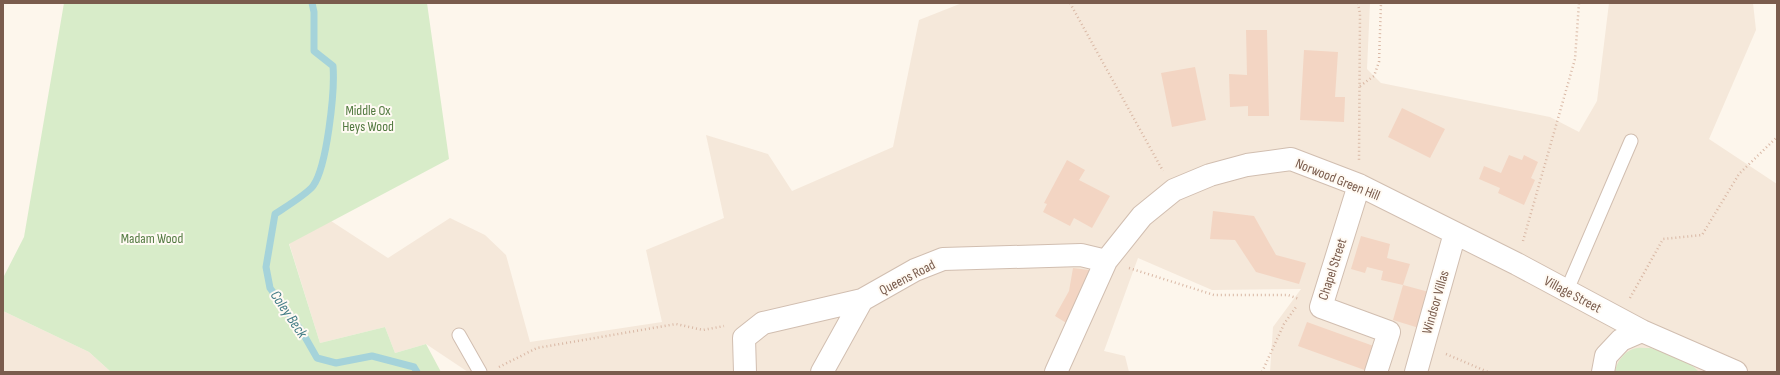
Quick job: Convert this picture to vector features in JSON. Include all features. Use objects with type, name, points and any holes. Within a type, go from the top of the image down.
[{"type":"street","name":"Norwood Green Hill","points":[[1056,372],[1106,261],[1142,216],[1174,190],[1210,175],[1248,165],[1291,159],[1359,185],[1413,211]]},
{"type":"street","name":"Chapel Street","points":[[1359,185],[1321,307],[1389,332],[1376,372]]},
{"type":"street","name":"Village Street","points":[[1413,211],[1642,330],[1728,371]]},
{"type":"street","name":"Windsor Villas","points":[[1416,372],[1455,232]]},
{"type":"street","name":"Queens Road","points":[[822,372],[862,300],[915,270],[942,259],[1081,255],[1106,261]]},
{"type":"street","points":[[745,372],[744,338],[763,323],[862,300]]},
{"type":"street","points":[[1603,372],[1606,356],[1622,340],[1642,330]]},
{"type":"lane","points":[[1567,290],[1631,140]]},
{"type":"lane","points":[[459,335],[480,372]]},
{"type":"path","points":[[1070,3],[1174,190]]},
{"type":"path","points":[[1358,3],[1360,14],[1359,185]]},
{"type":"path","points":[[1359,86],[1374,76],[1378,62],[1381,3]]},
{"type":"path","points":[[1517,264],[1575,59],[1579,3]]},
{"type":"path","points":[[1619,318],[1663,239],[1702,235],[1739,174],[1777,137]]},
{"type":"path","points":[[1106,261],[1214,295],[1288,295],[1302,300],[1284,324],[1262,372]]},
{"type":"path","points":[[496,369],[537,348],[676,324],[703,330],[734,324],[753,331]]},
{"type":"shaded area","points":[[962,3],[1370,3],[1367,69],[1381,83],[1550,117],[1579,132],[1597,101],[1609,3],[1753,3],[1756,30],[1709,139],[1777,184],[1777,372],[1270,372],[1273,327],[1301,289],[1212,290],[1138,258],[1104,351],[1125,356],[1129,372],[468,372],[426,344],[395,353],[385,327],[320,343],[289,243],[331,221],[388,258],[450,218],[485,235],[506,255],[530,342],[662,322],[646,250],[724,218],[706,135],[768,154],[792,191],[893,147],[919,20]]},
{"type":"shaded area","points":[[3,311],[89,352],[111,372],[3,372]]},
{"type":"green space","name":"Madam Wood","points":[[64,3],[427,3],[449,159],[289,244],[320,343],[385,327],[395,353],[426,344],[441,372],[111,372],[89,352],[3,311],[3,278],[24,237]]},
{"type":"green space","points":[[1635,348],[1650,348],[1683,360],[1699,372],[1615,372],[1619,362],[1630,350]]},
{"type":"building","points":[[1246,30],[1267,30],[1269,116],[1248,116],[1248,106],[1230,107],[1229,74],[1247,75]]},
{"type":"building","points":[[1304,50],[1338,52],[1335,97],[1345,97],[1344,122],[1300,120]]},
{"type":"building","points":[[1195,67],[1206,120],[1172,127],[1161,73]]},
{"type":"building","points":[[1402,108],[1445,129],[1430,158],[1388,137]]},
{"type":"building","points":[[1509,155],[1522,160],[1524,155],[1538,162],[1531,178],[1535,180],[1524,205],[1498,193],[1500,188],[1479,179],[1484,166],[1501,173]]},
{"type":"building","points":[[1067,160],[1085,170],[1079,180],[1110,196],[1092,228],[1074,218],[1070,226],[1043,212],[1047,204],[1044,203]]},
{"type":"building","points":[[1213,211],[1254,216],[1276,255],[1306,263],[1299,284],[1256,272],[1235,240],[1210,239]]},
{"type":"building","points":[[1361,236],[1390,244],[1387,258],[1410,264],[1403,285],[1381,280],[1383,271],[1367,267],[1365,273],[1351,269]]},
{"type":"building","points":[[1073,268],[1089,270],[1086,292],[1068,324],[1055,316],[1069,291]]},
{"type":"building","points":[[1403,285],[1429,292],[1419,328],[1393,320]]},
{"type":"building","points":[[1307,322],[1379,348],[1370,372],[1298,346]]},
{"type":"waterway","name":"Coley Beck","points":[[312,3],[314,12],[314,51],[333,66],[333,93],[329,128],[322,163],[313,186],[301,197],[275,214],[266,267],[270,288],[301,330],[317,358],[336,363],[372,356],[414,367],[417,372]]},
{"type":"park label","name":"Middle Ox Heys Wood","points":[[368,118]]}]
